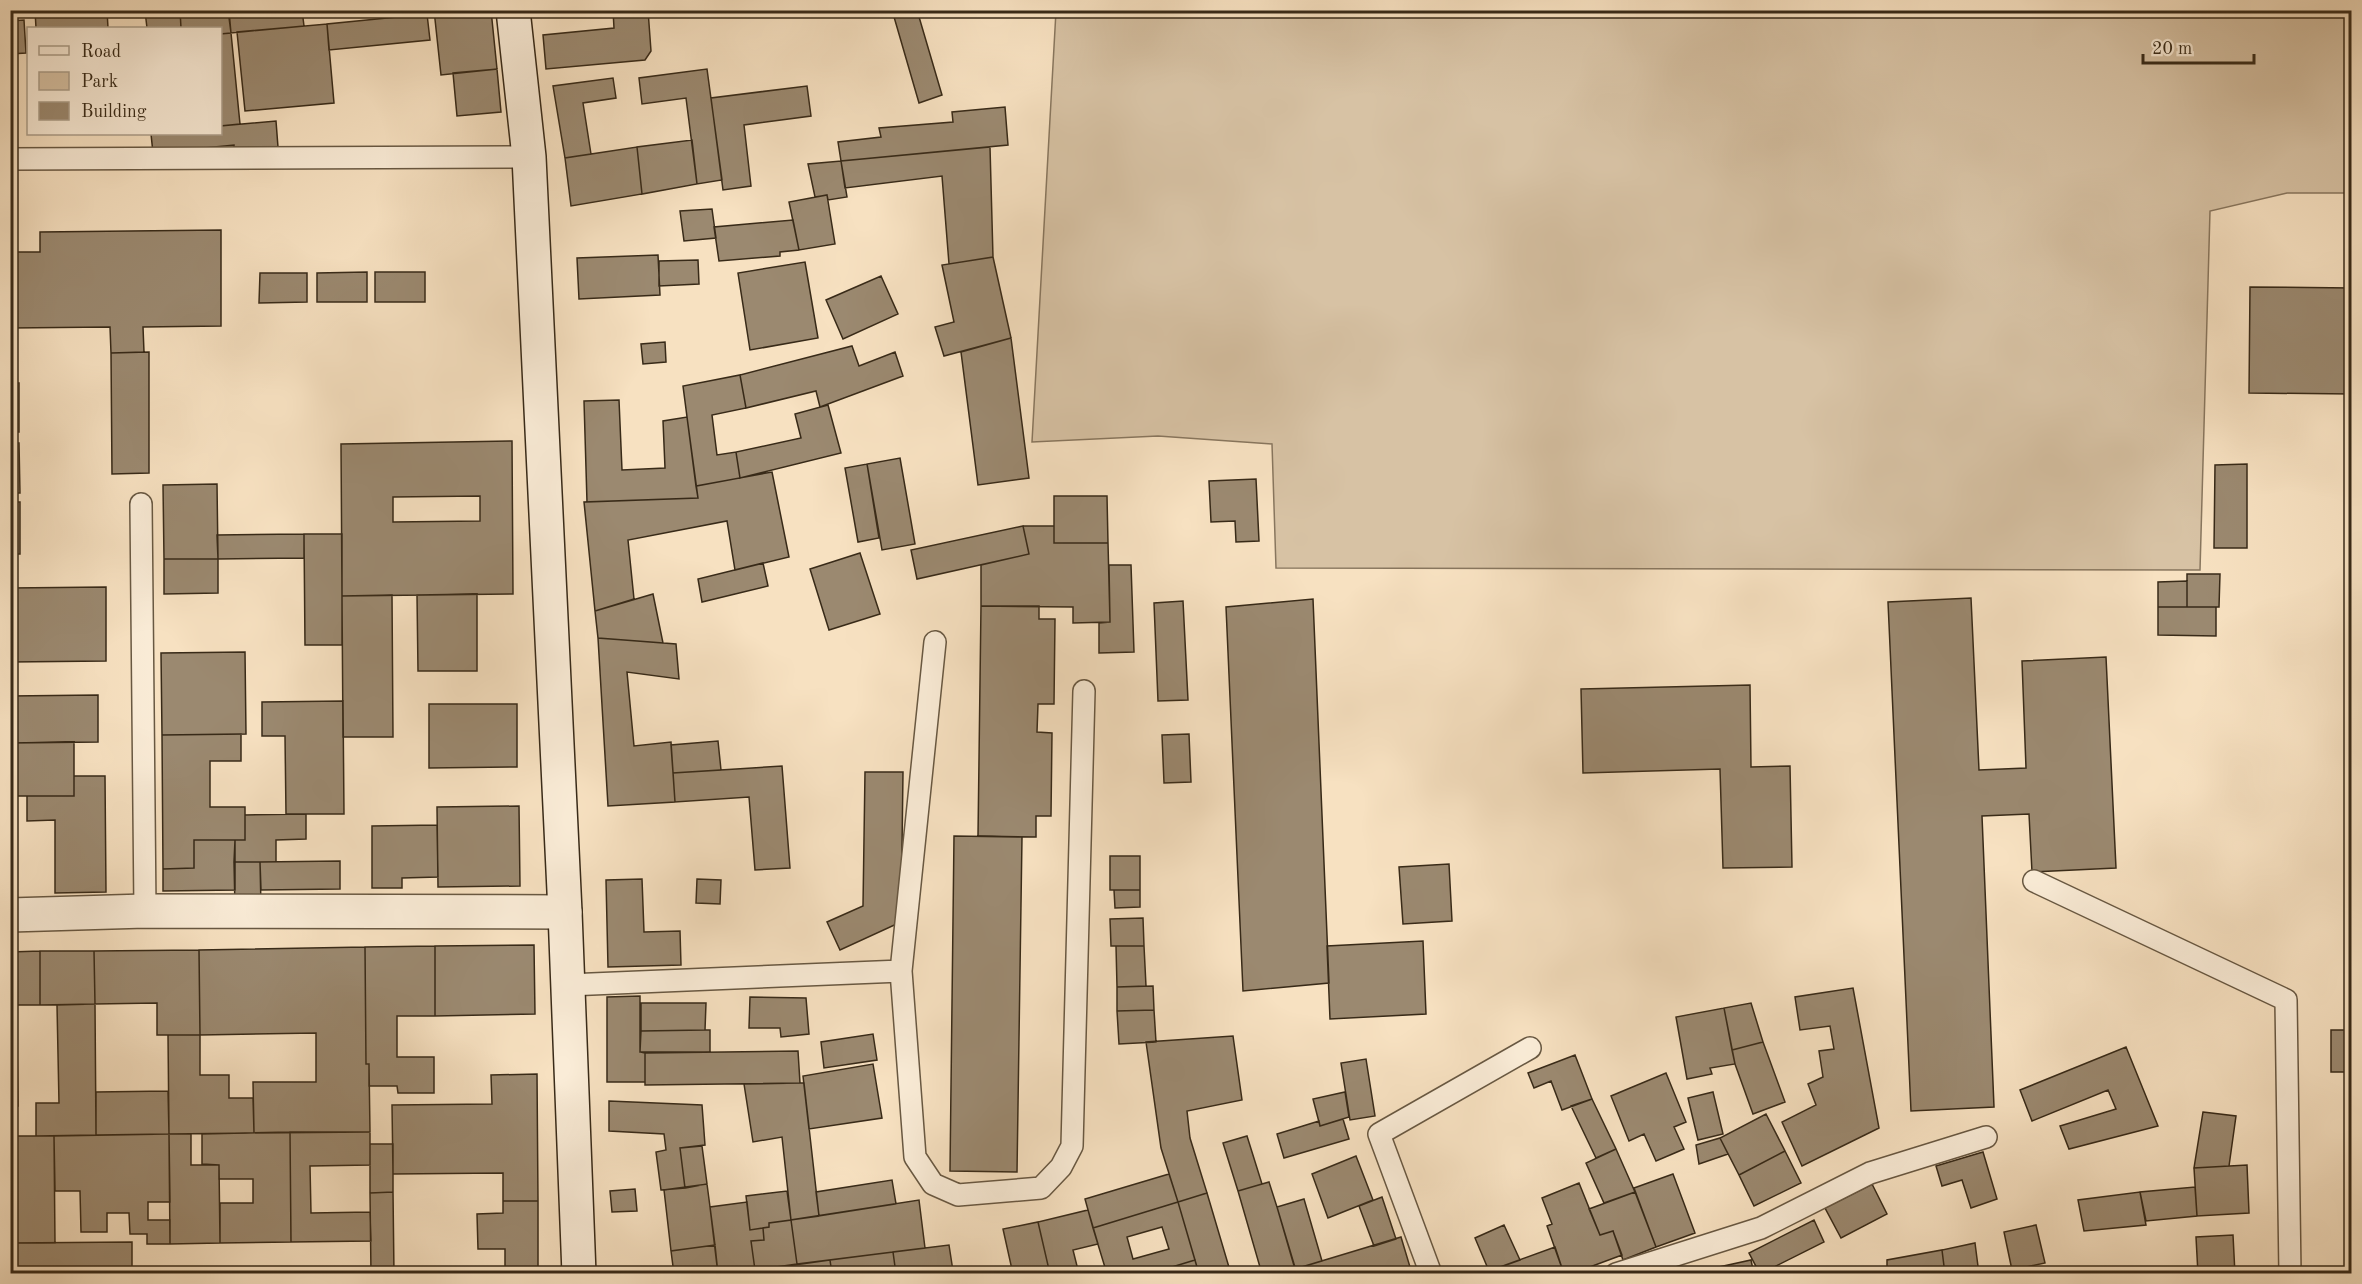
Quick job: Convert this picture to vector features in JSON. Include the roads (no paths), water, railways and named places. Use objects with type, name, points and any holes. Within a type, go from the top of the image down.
[{"type":"street","points":[[513,10],[529,157],[565,912],[579,1274]]},
{"type":"street","points":[[10,915],[145,912],[565,912]]},
{"type":"lane","points":[[10,159],[529,157]]},
{"type":"lane","points":[[141,504],[145,912]]},
{"type":"lane","points":[[934,642],[901,971],[915,1157],[933,1184],[958,1195],[1041,1188],[1061,1167],[1072,1146],[1084,691]]},
{"type":"lane","points":[[2034,881],[2286,1000],[2290,1274]]},
{"type":"lane","points":[[568,985],[901,971]]},
{"type":"lane","points":[[1431,1274],[1378,1134],[1530,1048]]},
{"type":"lane","points":[[1616,1274],[1761,1228],[1870,1173],[1986,1137]]}]
